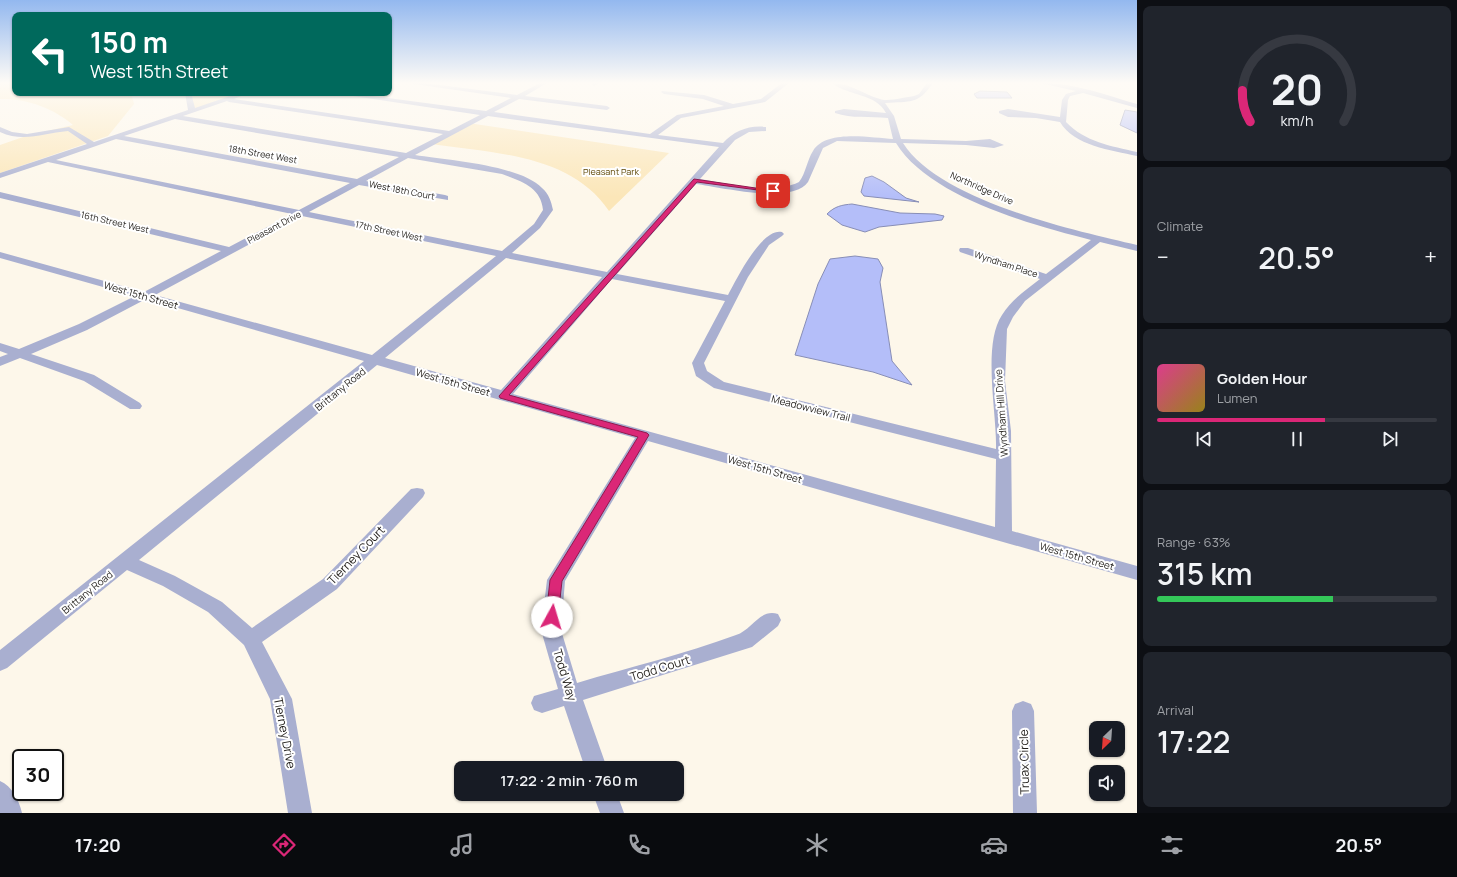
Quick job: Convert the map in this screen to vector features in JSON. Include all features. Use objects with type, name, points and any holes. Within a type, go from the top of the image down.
[{"type":"street","points":[[0,176],[163,121]]},
{"type":"street","name":"Brittany Road","points":[[0,662],[504,255],[543,219],[548,206],[545,196],[528,181],[503,172],[199,121]]},
{"type":"street","points":[[371,121],[450,133]]},
{"type":"street","name":"Pleasant Drive","points":[[0,362],[83,327],[144,296],[473,121]]},
{"type":"street","points":[[539,121],[725,146]]},
{"type":"street","points":[[651,136],[672,121]]},
{"type":"street","name":"Northridge Drive","points":[[892,121],[893,128],[899,140],[909,156],[918,165],[962,191],[1028,218],[1098,239],[1137,248]]},
{"type":"street","points":[[1064,121],[1068,129],[1082,138],[1106,147],[1137,154]]},
{"type":"street","points":[[503,396],[610,275],[696,181],[732,138],[742,132],[764,129]]},
{"type":"street","points":[[0,130],[12,136],[21,137],[60,130],[72,130],[92,144]]},
{"type":"street","name":"18th Street West","points":[[116,137],[359,182]]},
{"type":"street","points":[[696,181],[773,191],[799,186],[804,181],[820,145],[827,141],[849,138],[966,143]]},
{"type":"street","name":"17th Street West","points":[[47,160],[504,255],[730,299]]},
{"type":"street","name":"West 18th Court","points":[[359,182],[446,198]]},
{"type":"street","name":"16th Street West","points":[[0,195],[230,250]]},
{"type":"street","name":"Meadowview Trail","points":[[779,234],[765,243],[730,299],[698,362],[701,373],[719,385],[1004,456]]},
{"type":"street","name":"Wyndham Hill Drive","points":[[1003,535],[1004,430],[998,393],[1001,329],[1007,316],[1016,304],[1098,239]]},
{"type":"street","name":"Wyndham Place","points":[[964,250],[1047,278]]},
{"type":"street","name":"West 15th Street","points":[[0,255],[1137,573]]},
{"type":"street","points":[[0,347],[89,378],[135,406]]},
{"type":"street","name":"Todd Way","points":[[594,761],[571,696],[551,630],[556,580],[644,435]]},
{"type":"street","name":"Tierney Court","points":[[251,638],[330,584],[417,493]]},
{"type":"street","name":"Tierney Drive","points":[[125,561],[169,581],[215,607],[251,638],[281,699],[300,813]]},
{"type":"street","name":"Todd Court","points":[[542,703],[571,696],[745,641],[771,620]]},
{"type":"street","name":"Truax Circle","points":[[1023,711],[1025,813]]},
{"type":"street","points":[[0,793],[9,808],[10,813]]},
{"type":"street","points":[[608,801],[612,813]]},
{"type":"green space","points":[[68,121],[120,121],[108,136],[0,173],[0,145],[26,136],[73,125]]},
{"type":"green space","name":"Pleasant Park","points":[[468,123],[669,153],[609,211],[593,192],[574,178],[552,167],[504,154],[431,144]]},
{"type":"water","points":[[1121,121],[1137,121],[1137,133],[1120,125]]},
{"type":"water","points":[[872,176],[884,182],[906,198],[919,202],[864,196],[861,192],[865,178]]},
{"type":"water","points":[[852,204],[900,213],[935,214],[944,216],[942,220],[879,227],[865,232],[842,225],[827,214],[839,206]]},
{"type":"water","points":[[855,256],[878,259],[883,268],[880,282],[892,361],[912,385],[873,372],[795,355],[818,284],[830,259]]},
{"type":"route","points":[[552,617],[556,580],[644,435],[503,396],[610,275],[696,181],[773,191]]}]
